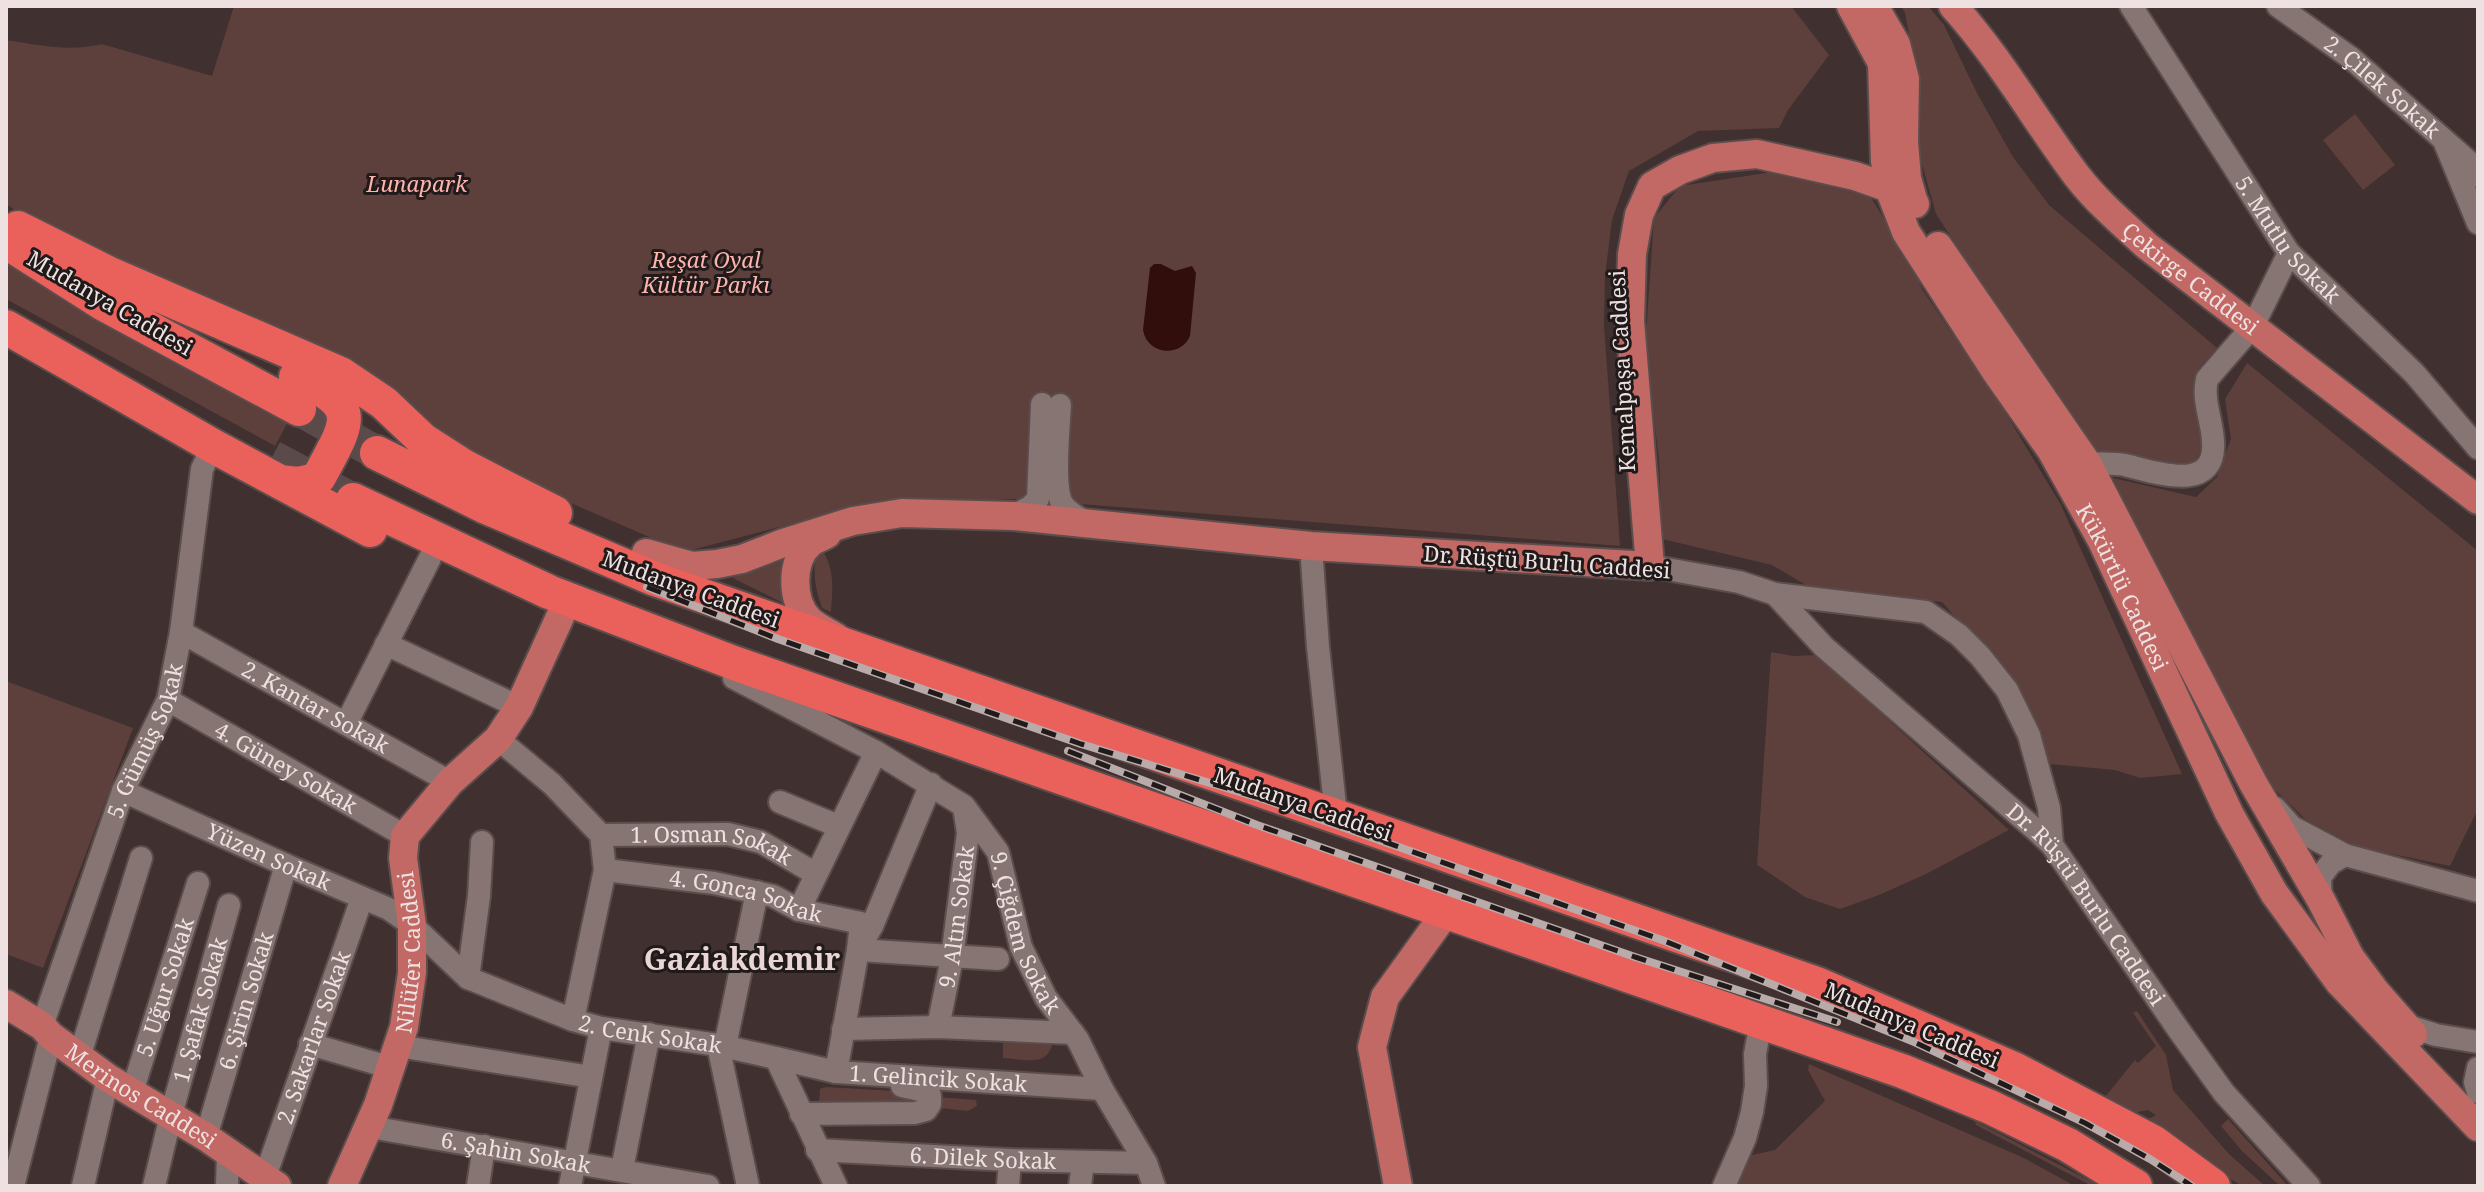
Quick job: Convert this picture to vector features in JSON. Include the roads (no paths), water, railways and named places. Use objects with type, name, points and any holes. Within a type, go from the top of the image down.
[{"type":"highway","name":"Mudanya Caddesi","points":[[10,229],[102,303],[299,409]]},
{"type":"highway","points":[[10,229],[341,374],[384,403],[423,440],[477,474],[567,519],[847,645]]},
{"type":"highway","points":[[6,327],[213,446],[277,469],[300,484],[319,477],[344,429],[346,418],[343,408],[322,388],[237,352],[10,229]]},
{"type":"highway","points":[[6,308],[430,558],[560,617],[663,655],[843,711],[934,733]]},
{"type":"highway","points":[[351,510],[338,503],[336,495],[367,435],[384,423],[407,425]]},
{"type":"highway","name":"Mudanya Caddesi","points":[[377,453],[484,506],[655,579],[1817,984],[2014,1069],[2153,1142],[2213,1186]]},
{"type":"highway","name":"Mudanya Caddesi","points":[[351,510],[549,592],[734,663],[1902,1071],[1990,1107],[2068,1145],[2135,1186]]},
{"type":"main road","name":"Kükürtlü Caddesi","points":[[1851,6],[1882,63],[1893,163],[1906,232],[1996,372],[2051,450],[2102,541],[2229,813],[2274,893],[2339,982],[2478,1127]]},
{"type":"main road","name":"Kükürtlü Caddesi","points":[[1874,6],[1896,44],[1905,79],[1893,163]]},
{"type":"main road","name":"Çekirge Caddesi","points":[[1953,6],[1976,31],[2079,178],[2147,246],[2247,334],[2478,500]]},
{"type":"main road","name":"Kemalpaşa Caddesi","points":[[1642,565],[1614,282],[1623,219],[1631,191],[1647,171],[1673,154],[1698,145],[1761,139],[1852,159],[1893,163],[1915,204]]},
{"type":"main road","name":"Kükürtlü Caddesi","points":[[1893,163],[1907,178],[1926,229],[2087,463],[2253,783],[2321,900],[2350,957],[2405,1025],[2478,1105]]},
{"type":"main road","name":"Dr. Rüştü Burlu Caddesi","points":[[853,521],[902,513],[1013,516],[1311,546],[1642,565]]},
{"type":"main road","points":[[646,553],[692,566],[717,564],[742,559],[853,521]]},
{"type":"main road","points":[[847,645],[809,619],[797,598],[796,575],[799,559],[810,543],[853,521]]},
{"type":"main road","points":[[405,836],[450,782],[498,739],[519,707],[560,617]]},
{"type":"main road","name":"Nilüfer Caddesi","points":[[342,1186],[370,1127],[404,1027],[412,973],[412,925],[403,858],[405,836]]},
{"type":"main road","points":[[1398,1186],[1372,1047],[1385,997],[1447,911]]},
{"type":"main road","name":"Merinos Caddesi","points":[[6,1004],[79,1058],[271,1182]]},
{"type":"street","name":"5. Mutlu Sokak","points":[[2131,6],[2289,253],[2414,373],[2478,448]]},
{"type":"street","name":"2. Çilek Sokak","points":[[2278,6],[2351,58],[2469,162],[2478,176]]},
{"type":"street","points":[[2443,139],[2478,223]]},
{"type":"street","points":[[2087,463],[2121,464],[2182,477],[2199,473],[2210,461],[2214,444],[2204,390],[2207,379],[2247,334],[2289,253]]},
{"type":"street","points":[[1013,516],[1038,499],[1051,405],[1057,488],[1061,503],[1072,515],[1089,524]]},
{"type":"street","name":"5. Gümüş Sokak","points":[[13,1186],[46,1031],[123,791],[168,700],[181,632],[202,469],[213,446]]},
{"type":"street","points":[[1311,546],[1336,815]]},
{"type":"street","points":[[346,724],[430,558]]},
{"type":"street","name":"Dr. Rüştü Burlu Caddesi","points":[[1642,565],[1739,582],[1775,594],[1824,647],[2052,845],[2224,1093],[2309,1186]]},
{"type":"street","points":[[1775,594],[1926,612],[1959,635],[2007,690],[2029,735],[2049,808],[2052,845]]},
{"type":"street","name":"2. Kantar Sokak","points":[[181,632],[450,782]]},
{"type":"street","points":[[386,644],[519,707]]},
{"type":"street","name":"9. Çiğdem Sokak","points":[[734,678],[876,752],[964,806],[998,852],[1021,947],[1046,998],[1073,1033],[1146,1163],[1154,1186]]},
{"type":"street","name":"4. Güney Sokak","points":[[168,700],[405,836]]},
{"type":"street","points":[[498,739],[552,784],[601,835],[605,870],[573,1020]]},
{"type":"street","points":[[799,910],[876,752]]},
{"type":"street","points":[[2253,783],[2292,827],[2345,855],[2478,891]]},
{"type":"street","points":[[836,1072],[858,950],[872,926],[931,784]]},
{"type":"street","name":"Yüzen Sokak","points":[[123,791],[389,909],[412,925]]},
{"type":"street","points":[[780,802],[838,826]]},
{"type":"street","name":"9. Altın Sokak","points":[[938,1027],[952,958],[968,833],[964,806]]},
{"type":"street","name":"1. Osman Sokak","points":[[601,835],[728,834],[761,842],[816,874]]},
{"type":"street","points":[[468,978],[479,896],[482,842]]},
{"type":"street","points":[[2321,900],[2320,877],[2331,863],[2345,855]]},
{"type":"street","points":[[79,1058],[141,858]]},
{"type":"street","name":"6. Şirin Sokak","points":[[227,1186],[217,1145],[286,865]]},
{"type":"street","name":"4. Gonca Sokak","points":[[605,870],[714,883],[773,896],[799,910],[861,923],[858,950]]},
{"type":"street","name":"5. Uğur Sokak","points":[[83,1186],[120,1085],[171,964],[198,883]]},
{"type":"street","points":[[748,1186],[722,1046],[757,892]]},
{"type":"street","name":"2. Sakarlar Sokak","points":[[271,1182],[310,1044],[362,898]]},
{"type":"street","name":"1. Şafak Sokak","points":[[154,1186],[229,905]]},
{"type":"street","name":"2. Cenk Sokak","points":[[412,925],[468,978],[573,1020],[601,1028],[722,1046],[776,1058]]},
{"type":"street","points":[[858,950],[998,959]]},
{"type":"street","points":[[171,964],[209,976]]},
{"type":"street","points":[[1724,1186],[1745,1138],[1752,1112],[1756,1086],[1755,1054],[1761,1022]]},
{"type":"street","points":[[2405,1025],[2436,1035],[2478,1042]]},
{"type":"street","points":[[843,1029],[938,1027],[1073,1033]]},
{"type":"street","points":[[570,1186],[601,1028]]},
{"type":"street","points":[[622,1169],[649,1034]]},
{"type":"street","points":[[310,1044],[395,1057],[591,1077]]},
{"type":"street","points":[[776,1058],[836,1186]]},
{"type":"street","name":"1. Gelincik Sokak","points":[[776,1058],[836,1072],[1102,1089]]},
{"type":"street","points":[[2478,1068],[2475,1082],[2478,1092]]},
{"type":"street","points":[[786,1079],[910,1086],[930,1096],[926,1110],[915,1113],[801,1114]]},
{"type":"street","name":"6. Şahin Sokak","points":[[370,1127],[622,1169],[656,1181],[708,1186]]},
{"type":"street","points":[[478,1186],[484,1146]]},
{"type":"street","name":"6. Dilek Sokak","points":[[817,1150],[1146,1163]]},
{"type":"street","points":[[1008,1186],[1010,1160]]},
{"type":"street","points":[[1080,1186],[1083,1162]]},
{"type":"tunnel","points":[[299,409],[377,453]]},
{"type":"tunnel","points":[[272,457],[353,500]]},
{"type":"railway","points":[[647,587],[778,639],[1081,744],[1266,800],[1662,940],[1912,1041],[2085,1123],[2192,1186]]},
{"type":"railway","points":[[1068,751],[1257,825],[1635,957],[1837,1022]]},
{"type":"district","name":"Gaziakdemir","points":[[742,960]]},
{"type":"park label","name":"Lunapark","points":[[417,184]]},
{"type":"park label","name":"Reşat Oyal Kültür Parkı","points":[[706,272]]}]
